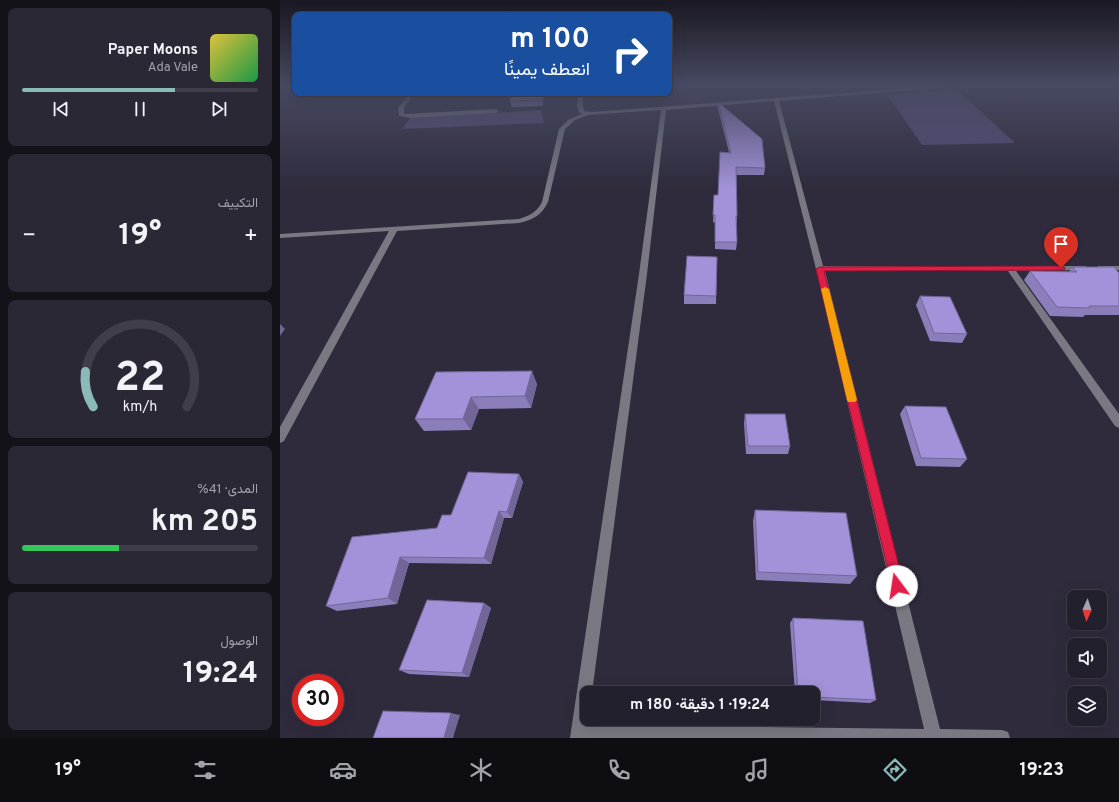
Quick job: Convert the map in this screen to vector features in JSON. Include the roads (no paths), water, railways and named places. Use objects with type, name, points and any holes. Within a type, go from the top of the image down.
[{"type":"street","points":[[280,236],[519,221],[537,214],[542,209],[545,202],[562,129],[571,119]]},
{"type":"street","points":[[663,119],[643,274],[579,735],[1002,738]]},
{"type":"street","points":[[781,119],[820,269],[934,737]]},
{"type":"street","points":[[280,438],[394,229]]},
{"type":"street","points":[[820,269],[1119,268]]},
{"type":"street","points":[[1012,269],[1119,423]]}]
